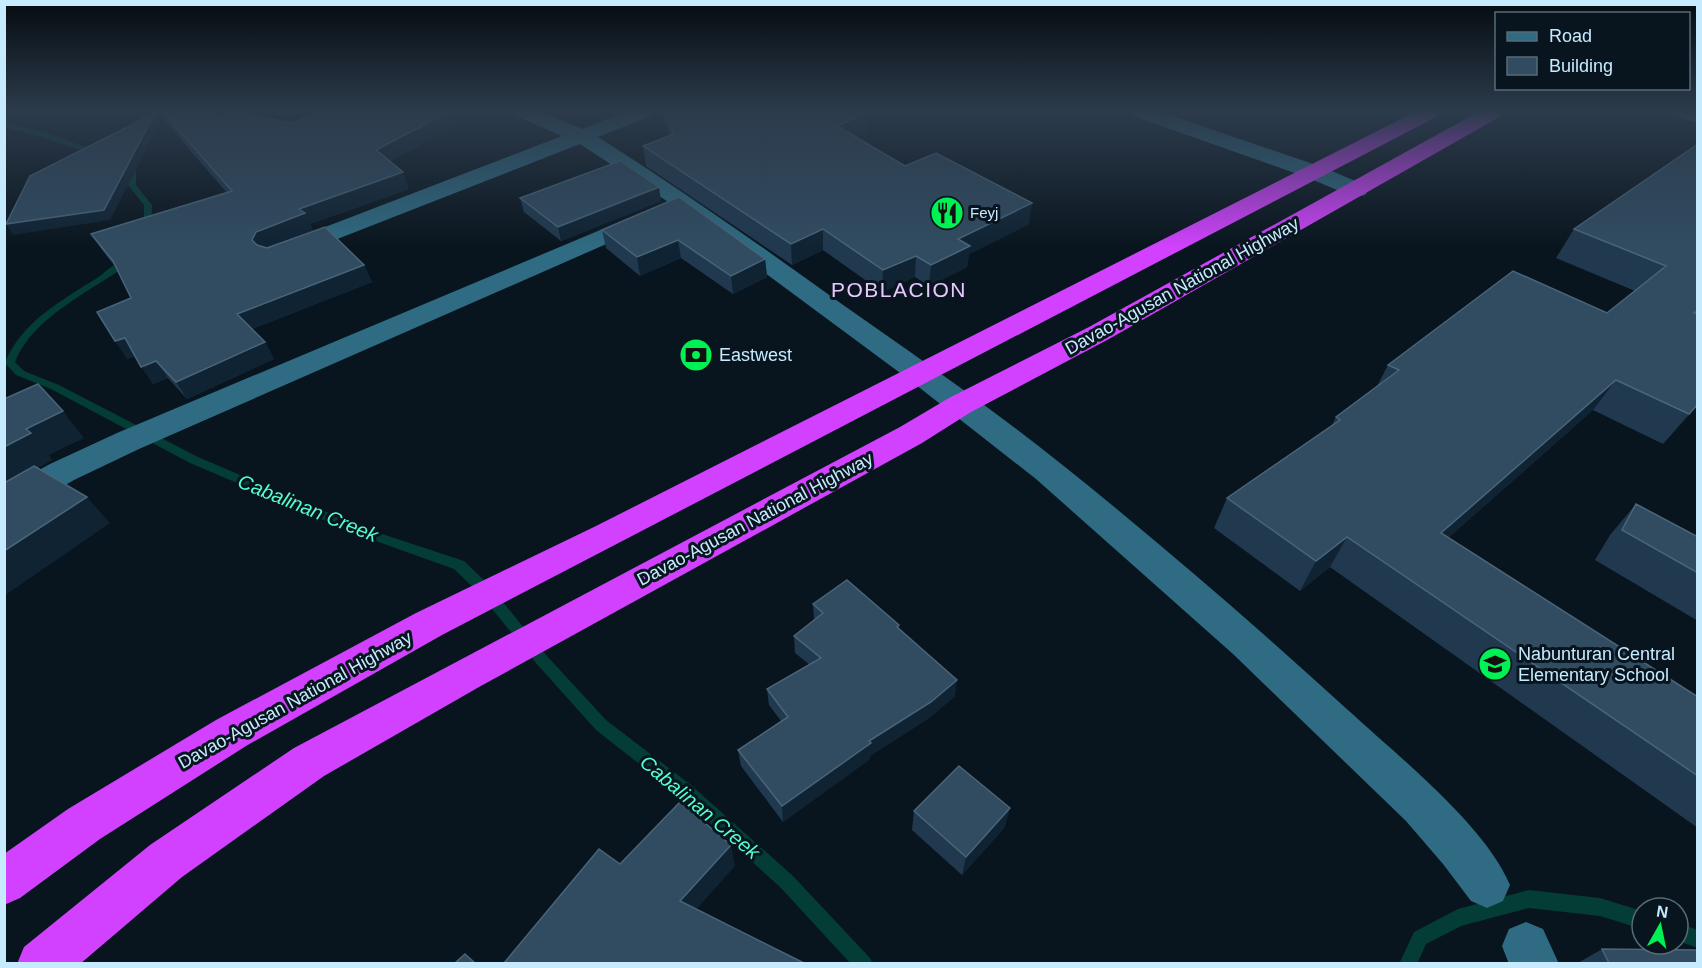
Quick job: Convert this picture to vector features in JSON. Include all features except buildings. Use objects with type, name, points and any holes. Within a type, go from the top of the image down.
[{"type":"highway","name":"Davao-Agusan National Highway","points":[[4,882],[84,824],[231,733],[429,624],[608,535],[1343,157]]},
{"type":"highway","name":"Davao-Agusan National Highway","points":[[41,963],[166,861],[309,762],[900,440],[960,405],[1099,333],[1415,157]]},
{"type":"street","points":[[275,255],[530,157]]},
{"type":"street","points":[[614,157],[684,202],[921,374],[1048,471],[1255,650],[1421,806],[1459,848],[1487,885]]},
{"type":"street","points":[[1271,157],[1357,190]]},
{"type":"street","points":[[4,505],[62,472],[184,415],[684,202]]},
{"type":"waterway","name":"Cabalinan Creek","points":[[125,164],[132,172],[132,185],[148,205],[148,231]]},
{"type":"waterway","name":"Cabalinan Creek","points":[[128,260],[60,306],[35,326],[19,343],[10,363],[20,373],[55,387],[194,460],[363,532],[459,565],[485,590],[541,659],[601,725],[685,790],[787,882],[864,964]]},
{"type":"waterway","name":"Cabalinan Creek","points":[[1408,964],[1420,938],[1458,918],[1529,899],[1600,907],[1630,916]]},
{"type":"waterway","name":"Cabalinan Creek","points":[[1690,936],[1698,939]]},
{"type":"place","name":"Feyj","points":[[947,213]]},
{"type":"place","name":"Eastwest","points":[[696,355]]},
{"type":"place","name":"Nabunturan Central Elementary School","points":[[1495,664]]},
{"type":"district","name":"POBLACION","points":[[899,290]]}]
